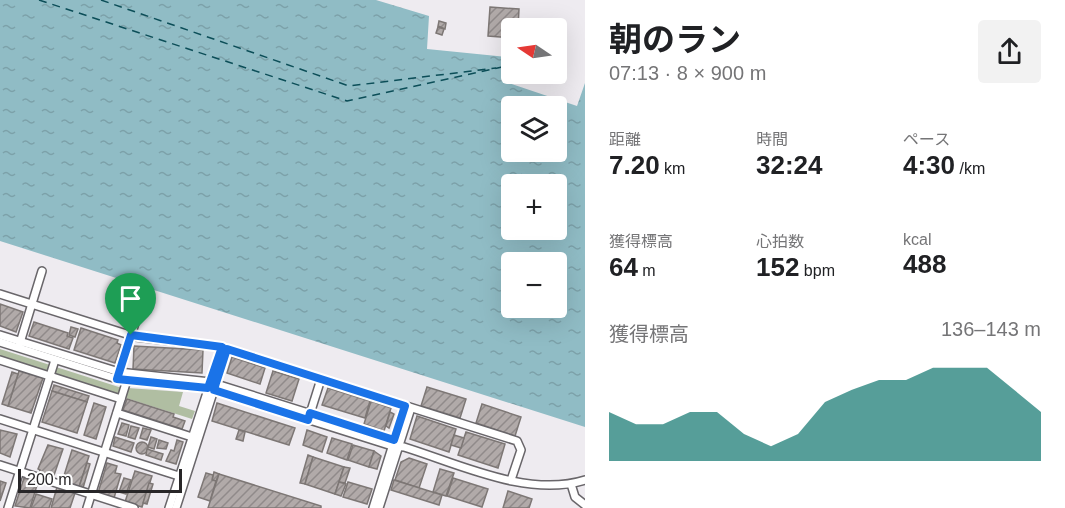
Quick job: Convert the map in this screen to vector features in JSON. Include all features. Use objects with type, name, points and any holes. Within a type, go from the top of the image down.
[{"type":"street","points":[[19,345],[42,271]]},
{"type":"street","points":[[0,294],[131,335],[224,348],[517,441],[521,450],[511,480]]},
{"type":"street","points":[[118,376],[141,304]]},
{"type":"street","points":[[0,335],[55,360],[128,378],[212,386],[511,480],[538,486],[571,484],[585,480]]},
{"type":"street","points":[[0,342],[19,345],[118,376]]},
{"type":"street","points":[[176,508],[183,477],[224,348]]},
{"type":"street","points":[[0,360],[121,399]]},
{"type":"street","points":[[8,508],[55,360]]},
{"type":"street","points":[[87,508],[128,378]]},
{"type":"street","points":[[309,417],[321,379]]},
{"type":"street","points":[[373,508],[408,407]]},
{"type":"street","points":[[117,413],[195,438]]},
{"type":"street","points":[[0,419],[183,477]]},
{"type":"street","points":[[379,508],[395,444]]},
{"type":"street","points":[[0,465],[134,508]]},
{"type":"street","points":[[169,508],[183,477]]},
{"type":"street","points":[[571,484],[574,497],[585,505]]},
{"type":"green space","points":[[0,349],[50,365],[45,371],[0,357]]},
{"type":"green space","points":[[56,367],[122,388],[117,395],[56,376]]},
{"type":"green space","points":[[128,388],[183,392],[179,406],[195,411],[192,419],[126,398]]},
{"type":"water","points":[[0,0],[376,0],[429,16],[427,49],[501,56],[501,84],[512,84],[547,96],[501,96],[501,162],[567,162],[567,103],[577,106],[585,83],[585,427],[0,241]]},
{"type":"building","points":[[490,7],[519,9],[519,18],[501,18],[501,37],[488,36]]},
{"type":"building","points":[[439,21],[446,23],[445,29],[438,26]]},
{"type":"building","points":[[438,27],[444,29],[442,35],[436,33]]},
{"type":"building","points":[[0,304],[23,312],[16,332],[0,326]]},
{"type":"building","points":[[34,322],[68,333],[67,336],[73,338],[69,349],[29,336]]},
{"type":"building","points":[[71,327],[78,329],[75,337],[69,335]]},
{"type":"building","points":[[81,328],[118,340],[117,343],[121,345],[115,363],[74,350]]},
{"type":"building","points":[[134,346],[203,350],[202,373],[133,369]]},
{"type":"building","points":[[232,357],[265,368],[260,384],[227,373]]},
{"type":"building","points":[[19,371],[43,378],[31,413],[8,406]]},
{"type":"building","points":[[273,371],[299,379],[292,401],[266,393]]},
{"type":"building","points":[[12,372],[18,374],[8,406],[2,404]]},
{"type":"building","points":[[54,385],[89,396],[87,402],[52,391]]},
{"type":"building","points":[[427,387],[466,399],[460,418],[421,406]]},
{"type":"building","points":[[328,388],[370,401],[365,418],[322,405]]},
{"type":"building","points":[[52,391],[87,402],[77,433],[42,422]]},
{"type":"building","points":[[127,399],[174,414],[173,417],[185,421],[182,429],[123,410]]},
{"type":"building","points":[[371,401],[391,408],[384,431],[364,424]]},
{"type":"building","points":[[94,403],[106,407],[96,439],[84,435]]},
{"type":"building","points":[[217,403],[295,428],[289,445],[212,421]]},
{"type":"building","points":[[482,404],[521,417],[515,436],[476,423]]},
{"type":"building","points":[[390,412],[394,414],[389,428],[386,426]]},
{"type":"building","points":[[417,416],[456,429],[449,452],[410,439]]},
{"type":"building","points":[[122,423],[129,425],[126,436],[118,434]]},
{"type":"building","points":[[131,426],[139,428],[135,439],[128,437]]},
{"type":"building","points":[[143,428],[151,430],[147,440],[140,438]]},
{"type":"building","points":[[0,430],[17,434],[10,457],[0,453]]},
{"type":"building","points":[[239,430],[245,432],[243,441],[236,439]]},
{"type":"building","points":[[307,430],[327,437],[322,452],[303,445]]},
{"type":"building","points":[[466,432],[505,444],[498,468],[458,455]]},
{"type":"building","points":[[454,435],[464,438],[461,448],[451,445]]},
{"type":"building","points":[[115,437],[134,443],[131,452],[113,446]]},
{"type":"building","points":[[151,437],[157,439],[154,449],[148,447]]},
{"type":"building","points":[[332,438],[352,444],[347,460],[327,453]]},
{"type":"building","points":[[159,440],[168,443],[166,449],[157,448]]},
{"type":"building","points":[[177,440],[183,442],[176,464],[166,461],[171,450],[174,451]]},
{"type":"building","points":[[144,442],[148,448],[144,454],[140,454],[136,446]]},
{"type":"building","points":[[48,445],[63,449],[53,478],[39,474],[38,469]]},
{"type":"building","points":[[353,445],[374,451],[369,467],[348,460]]},
{"type":"building","points":[[147,449],[163,454],[161,460],[146,455]]},
{"type":"building","points":[[72,450],[89,456],[79,487],[62,482]]},
{"type":"building","points":[[374,451],[381,456],[377,469],[369,467]]},
{"type":"building","points":[[308,455],[313,457],[305,484],[300,483]]},
{"type":"building","points":[[313,457],[344,467],[335,494],[305,484]]},
{"type":"building","points":[[409,458],[427,464],[419,488],[395,480],[401,462]]},
{"type":"building","points":[[87,463],[90,464],[83,488],[79,487]]},
{"type":"building","points":[[107,463],[117,466],[115,473],[121,474],[114,498],[98,493]]},
{"type":"building","points":[[344,467],[350,468],[345,483],[339,482]]},
{"type":"building","points":[[440,469],[454,473],[446,496],[433,492]]},
{"type":"building","points":[[135,471],[152,476],[142,507],[125,502]]},
{"type":"building","points":[[214,472],[219,474],[216,481],[212,480]]},
{"type":"building","points":[[206,473],[213,475],[212,480],[216,481],[210,501],[198,497]]},
{"type":"building","points":[[219,474],[321,506],[321,508],[208,508]]},
{"type":"building","points":[[24,478],[38,482],[30,508],[15,506]]},
{"type":"building","points":[[124,478],[131,480],[126,494],[119,492]]},
{"type":"building","points":[[453,478],[488,489],[482,507],[447,496]]},
{"type":"building","points":[[394,480],[442,495],[439,505],[391,490]]},
{"type":"building","points":[[0,481],[6,483],[0,501]]},
{"type":"building","points":[[339,482],[346,484],[341,496],[335,494]]},
{"type":"building","points":[[348,482],[372,489],[367,504],[343,497]]},
{"type":"building","points":[[149,483],[153,484],[147,504],[143,503]]},
{"type":"building","points":[[57,487],[75,493],[70,508],[51,508]]},
{"type":"building","points":[[508,491],[532,499],[529,508],[503,508]]},
{"type":"building","points":[[36,494],[52,499],[49,508],[31,508]]},
{"type":"ferry route","points":[[39,0],[347,101],[501,67]]},
{"type":"ferry route","points":[[101,0],[349,86],[496,68]]},
{"type":"route","points":[[131,335],[117,379],[198,385],[208,388],[210,382],[216,383],[227,349],[405,406],[394,440],[310,413],[308,420],[214,390],[216,383],[210,382],[222,347],[131,335]]}]
